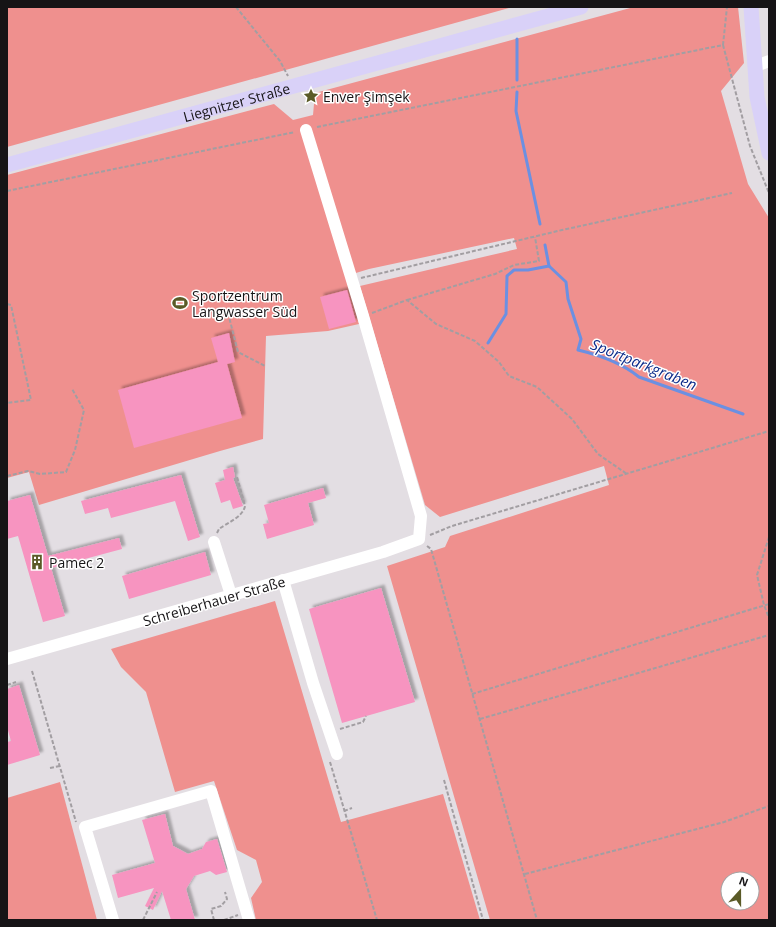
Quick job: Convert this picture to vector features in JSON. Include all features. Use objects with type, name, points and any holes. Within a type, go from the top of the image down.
[{"type":"main road","name":"Liegnitzer Straße","points":[[7,165],[293,85],[581,7]]},
{"type":"main road","points":[[751,7],[757,97],[769,152]]},
{"type":"street","points":[[754,67],[769,61]]},
{"type":"street","points":[[306,130],[363,316],[421,516],[419,539]]},
{"type":"street","name":"Schreiberhauer Straße","points":[[7,659],[383,552],[419,539]]},
{"type":"street","points":[[214,542],[231,595]]},
{"type":"street","points":[[283,580],[337,754]]},
{"type":"street","points":[[113,920],[85,827],[211,791],[248,916]]},
{"type":"path","points":[[236,7],[280,61],[293,85]]},
{"type":"path","points":[[727,7],[723,45],[750,146],[769,193]]},
{"type":"path","points":[[7,191],[723,45]]},
{"type":"path","points":[[351,280],[562,230],[732,194]]},
{"type":"path","points":[[363,316],[407,300],[495,274],[514,265],[539,262],[535,237]]},
{"type":"path","points":[[407,300],[436,324],[475,341],[499,362],[508,376],[537,386],[572,420],[598,454],[627,474]]},
{"type":"path","points":[[7,304],[11,305],[31,400],[7,403]]},
{"type":"path","points":[[228,313],[238,352],[265,366]]},
{"type":"path","points":[[7,476],[28,471],[40,474],[66,472],[75,450],[84,410],[72,389]]},
{"type":"path","points":[[537,920],[431,549],[419,539],[452,526],[769,431]]},
{"type":"path","points":[[214,542],[219,529],[240,515],[245,509],[246,506],[238,477]]},
{"type":"path","points":[[769,537],[757,575],[764,605],[769,618]]},
{"type":"path","points":[[472,694],[769,604]]},
{"type":"path","points":[[480,719],[769,634]]},
{"type":"path","points":[[32,671],[76,822],[85,827]]},
{"type":"path","points":[[7,685],[16,682]]},
{"type":"path","points":[[50,768],[60,766]]},
{"type":"path","points":[[444,780],[483,920]]},
{"type":"path","points":[[525,874],[724,822],[769,806]]},
{"type":"path","points":[[352,808],[344,811],[377,920]]},
{"type":"path","points":[[143,920],[157,892]]},
{"type":"path","points":[[214,920],[211,909],[221,906],[226,899],[225,892]]},
{"type":"path","points":[[224,920],[248,916]]},
{"type":"shaded area","points":[[7,7],[513,7],[7,147]]},
{"type":"shaded area","points":[[634,7],[738,7],[744,63],[721,91],[748,184],[769,218],[769,920],[490,920],[387,566],[445,547],[450,536],[609,485],[604,466],[440,517],[425,505],[360,286],[517,249],[514,238],[369,269],[346,276],[359,324],[328,331],[266,336],[263,439],[39,505],[29,472],[7,478],[7,175],[274,104],[293,120],[313,115],[315,93]]},
{"type":"shaded area","points":[[275,601],[341,822],[443,794],[480,920],[256,920],[251,898],[262,882],[256,860],[237,850],[214,781],[175,792],[146,692],[121,667],[111,649]]},
{"type":"shaded area","points":[[60,782],[97,920],[7,920],[7,798]]},
{"type":"building","points":[[347,290],[356,322],[329,329],[320,297]]},
{"type":"building","points":[[229,333],[235,362],[227,364],[242,418],[134,448],[118,390],[218,362],[211,338]]},
{"type":"building","points":[[233,467],[235,477],[233,478],[243,506],[233,509],[230,500],[221,503],[215,483],[225,480],[223,470]]},
{"type":"building","points":[[181,475],[200,537],[188,541],[175,501],[111,518],[108,508],[85,514],[81,501]]},
{"type":"building","points":[[323,488],[326,498],[308,503],[314,525],[267,539],[263,524],[269,523],[264,505]]},
{"type":"building","name":"Pamec 2","points":[[30,495],[48,556],[119,538],[122,549],[51,568],[65,616],[43,622],[18,536],[7,539],[7,501]]},
{"type":"building","points":[[205,552],[211,575],[129,599],[122,576]]},
{"type":"building","points":[[381,588],[415,702],[342,723],[309,609]]},
{"type":"building","points":[[19,685],[40,755],[7,765],[7,742],[11,741],[7,727],[7,689]]},
{"type":"building","points":[[165,814],[173,846],[188,854],[202,849],[206,842],[217,839],[227,872],[216,875],[210,871],[194,876],[186,889],[195,920],[171,920],[162,891],[153,910],[145,906],[154,888],[118,898],[112,875],[155,863],[142,820]]},
{"type":"waterway","name":"Sportparkgraben","points":[[517,39],[517,80]]},
{"type":"waterway","name":"Sportparkgraben","points":[[517,92],[516,111],[540,224]]},
{"type":"waterway","name":"Sportparkgraben","points":[[545,245],[549,266],[566,282],[568,299],[581,339],[578,350],[610,360],[639,377],[743,414]]},
{"type":"waterway","points":[[488,343],[506,314],[507,276],[514,270],[528,270],[549,266]]},
{"type":"place","name":"Enver Şimşek","points":[[311,96]]},
{"type":"place","name":"Sportzentrum Langwasser Süd","points":[[180,303]]},
{"type":"place","name":"Pamec 2","points":[[37,562]]}]
